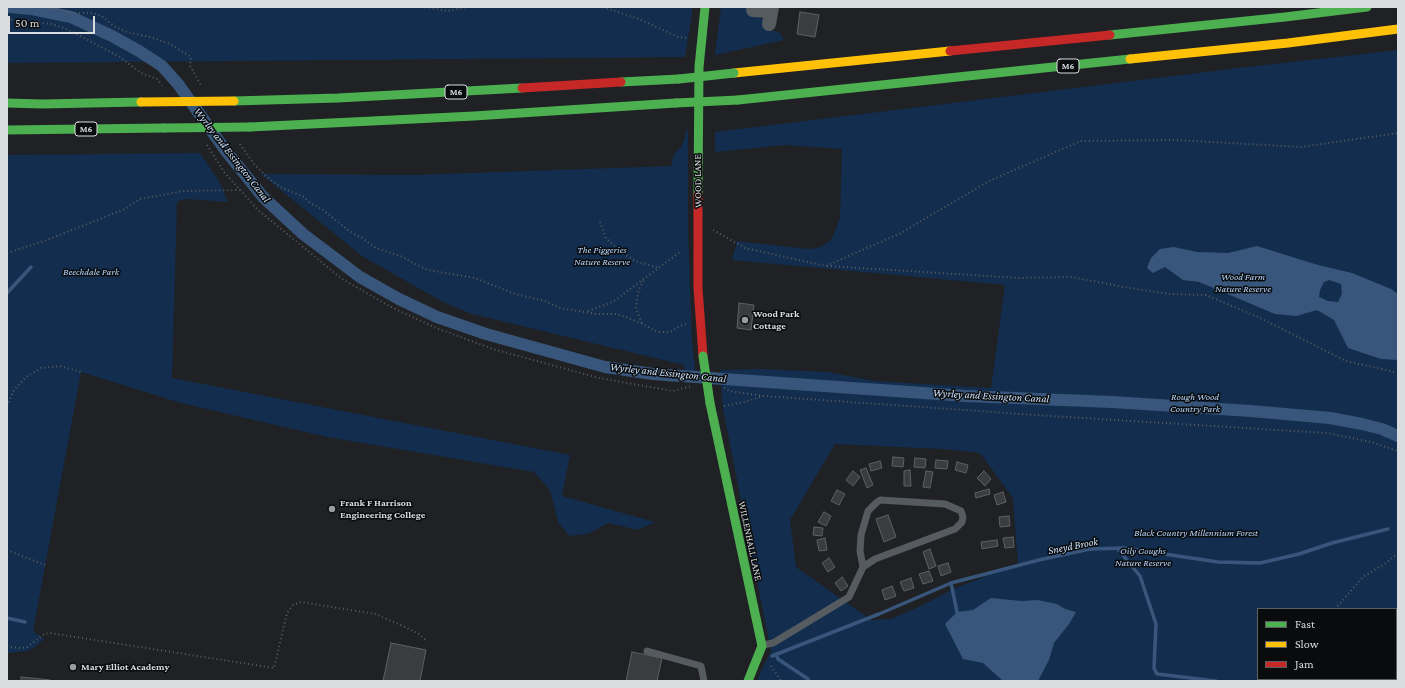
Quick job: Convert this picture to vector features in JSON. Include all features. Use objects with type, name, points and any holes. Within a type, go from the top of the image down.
[{"type":"main road","name":"WOOD LANE","points":[[703,356],[698,288],[698,132],[699,67],[705,7]]},
{"type":"main road","name":"M6","points":[[7,103],[42,104],[338,98],[679,79],[734,72],[1285,17],[1367,7]]},
{"type":"main road","name":"M6","points":[[7,130],[250,127],[474,116],[738,100],[1288,43],[1398,29]]},
{"type":"main road","name":"WILLENHALL LANE","points":[[703,356],[710,405],[762,646]]},
{"type":"main road","points":[[748,681],[762,646]]},
{"type":"street","points":[[752,10],[771,14]]},
{"type":"lane","points":[[762,646],[773,643],[849,597],[863,567],[875,558],[955,529],[962,522],[963,517],[961,511],[945,504],[880,500],[868,511],[861,535],[860,551],[863,567]]},
{"type":"lane","points":[[647,651],[701,666],[704,681]]},
{"type":"path","points":[[44,7],[46,9],[58,9],[72,13],[93,14],[103,17],[114,26],[126,32],[150,37],[170,44],[191,57],[190,66],[204,90]]},
{"type":"path","points":[[425,7],[447,11],[468,7]]},
{"type":"path","points":[[604,7],[678,37],[702,39]]},
{"type":"path","points":[[7,19],[52,24],[66,29],[120,57],[141,72],[157,79]]},
{"type":"path","points":[[826,266],[900,233],[989,181],[1081,141],[1175,140],[1301,147],[1398,133]]},
{"type":"path","points":[[238,141],[254,164],[280,187],[304,197],[310,203],[322,209],[349,231],[376,248],[403,257],[428,270],[475,278],[515,294],[545,301],[560,308],[586,311],[597,314],[616,314],[634,320],[654,331],[662,333],[670,332],[684,324],[701,323]]},
{"type":"path","points":[[215,156],[224,172],[258,210],[342,279],[391,307],[436,328],[493,349],[599,378],[674,391],[696,385]]},
{"type":"path","points":[[7,253],[47,240],[125,209],[140,199],[184,191],[240,190]]},
{"type":"path","points":[[600,222],[606,238],[620,251],[635,261],[659,268]]},
{"type":"path","points":[[713,230],[745,248],[826,266],[1020,278],[1071,277],[1169,294],[1206,295],[1258,317],[1346,361],[1398,372]]},
{"type":"path","points":[[586,311],[607,304],[679,253],[689,257],[698,257]]},
{"type":"path","points":[[642,324],[636,309],[639,289],[644,279]]},
{"type":"path","points":[[7,405],[14,390],[26,377],[41,368],[60,366],[81,372]]},
{"type":"path","points":[[720,386],[730,391],[764,396],[1050,416],[1327,433],[1371,442],[1398,451]]},
{"type":"path","points":[[710,405],[725,406],[764,396]]},
{"type":"path","points":[[7,550],[45,565]]},
{"type":"path","points":[[1336,608],[1363,577],[1386,563],[1398,552]]},
{"type":"path","points":[[7,647],[26,647],[44,634],[50,633],[274,668],[287,613],[293,605],[301,602],[375,614],[419,634],[427,641]]},
{"type":"green space","points":[[7,7],[693,7],[685,57],[7,63]]},
{"type":"green space","points":[[721,7],[753,7],[751,13],[763,19],[763,28],[779,32],[784,40],[715,55]]},
{"type":"green space","name":"Rough Wood Country Park","points":[[1398,50],[1398,681],[757,681],[771,651],[723,409],[720,370],[759,369],[827,372],[875,381],[991,388],[1005,285],[732,260],[737,241],[809,249],[821,247],[830,241],[840,217],[842,149],[784,145],[715,152],[715,132]],"holes":[[[835,444],[943,449],[980,453],[1013,498],[1018,564],[953,589],[923,605],[891,619],[871,620],[796,567],[790,520]]]},
{"type":"green space","name":"The Piggeries Nature Reserve","points":[[687,129],[688,230],[692,343],[696,375],[684,369],[684,365],[472,314],[443,302],[362,256],[261,174],[413,175],[671,166],[674,154],[682,146]]},
{"type":"green space","name":"Beechdale Park","points":[[200,153],[219,181],[228,202],[187,199],[177,202],[172,378],[570,455],[562,496],[655,522],[638,530],[608,523],[588,534],[569,536],[558,522],[550,490],[534,472],[327,437],[181,403],[81,372],[33,631],[44,639],[35,647],[27,651],[7,653],[7,155]]},
{"type":"shaded area","points":[[1257,246],[1318,265],[1352,273],[1391,289],[1398,294],[1398,360],[1381,359],[1348,348],[1334,320],[1317,310],[1296,316],[1275,314],[1199,282],[1183,280],[1165,267],[1153,273],[1147,268],[1151,258],[1160,249],[1174,247],[1197,252],[1228,253]],"holes":[[[1329,280],[1341,284],[1342,294],[1338,302],[1328,301],[1319,297],[1320,290],[1324,282]]]},
{"type":"shaded area","points":[[991,598],[1021,601],[1038,600],[1057,604],[1065,609],[1076,612],[1069,624],[1054,643],[1049,660],[1038,681],[1003,681],[983,663],[963,659],[945,624],[957,612],[973,610]]},
{"type":"shaded area","points":[[1398,663],[1398,681],[1352,681],[1397,680]]},
{"type":"building","points":[[800,12],[819,15],[815,37],[797,34]]},
{"type":"building","name":"Wood Park Cottage","points":[[739,303],[754,305],[751,330],[737,328]]},
{"type":"building","points":[[893,457],[904,458],[903,467],[892,466]]},
{"type":"building","points":[[915,458],[926,459],[925,468],[914,467]]},
{"type":"building","points":[[936,460],[948,461],[947,469],[935,468]]},
{"type":"building","points":[[880,461],[882,468],[871,471],[869,464]]},
{"type":"building","points":[[957,462],[968,465],[966,473],[955,470]]},
{"type":"building","points":[[866,468],[873,485],[867,488],[860,470]]},
{"type":"building","points":[[910,470],[911,486],[904,486],[904,471]]},
{"type":"building","points":[[853,471],[860,477],[853,486],[846,480]]},
{"type":"building","points":[[926,471],[933,472],[930,488],[923,487]]},
{"type":"building","points":[[984,471],[991,479],[985,486],[977,478]]},
{"type":"building","points":[[989,489],[990,494],[976,498],[975,493]]},
{"type":"building","points":[[837,490],[845,494],[839,505],[831,501]]},
{"type":"building","points":[[1003,492],[1006,502],[997,505],[994,495]]},
{"type":"building","points":[[824,512],[831,516],[826,526],[818,522]]},
{"type":"building","points":[[888,515],[896,537],[884,542],[876,519]]},
{"type":"building","points":[[1009,516],[1010,526],[1000,527],[999,517]]},
{"type":"building","points":[[814,527],[823,528],[822,536],[813,535]]},
{"type":"building","points":[[1013,537],[1014,547],[1005,548],[1003,538]]},
{"type":"building","points":[[825,538],[827,550],[819,551],[817,540]]},
{"type":"building","points":[[997,540],[998,546],[982,549],[981,542]]},
{"type":"building","points":[[930,549],[936,566],[929,569],[923,552]]},
{"type":"building","points":[[829,558],[835,567],[828,572],[822,563]]},
{"type":"building","points":[[948,563],[951,572],[941,576],[938,566]]},
{"type":"building","points":[[929,571],[933,581],[923,584],[919,574]]},
{"type":"building","points":[[842,577],[848,586],[841,591],[835,583]]},
{"type":"building","points":[[911,578],[914,588],[904,591],[900,582]]},
{"type":"building","points":[[892,586],[896,596],[885,600],[882,590]]},
{"type":"building","points":[[391,643],[426,650],[420,681],[383,681]]},
{"type":"building","points":[[632,652],[662,658],[657,681],[626,681]]},
{"type":"building","points":[[21,677],[50,680],[50,681],[21,681]]},
{"type":"waterway","name":"Wyrley and Essington Canal","points":[[10,7],[32,9],[71,17],[112,36],[162,66],[178,84],[226,151],[263,197],[303,234],[360,277],[399,299],[437,317],[486,334],[605,367],[653,374],[966,396],[1112,402],[1251,411],[1330,418],[1382,429],[1398,436]]},
{"type":"waterway","points":[[7,293],[31,267]]},
{"type":"waterway","name":"Sneyd Brook","points":[[772,656],[879,614],[951,583],[1039,560],[1090,549],[1124,548],[1218,562],[1260,563],[1299,554],[1332,543],[1388,529]]},
{"type":"waterway","points":[[1118,549],[1140,576],[1156,624],[1154,668],[1157,674],[1216,681]]},
{"type":"waterway","points":[[951,583],[957,612]]},
{"type":"waterway","name":"Sneyd Brook","points":[[7,618],[25,622]]},
{"type":"waterway","points":[[776,654],[778,659],[808,679]]},
{"type":"traffic: fast","points":[[698,195],[699,67],[705,7]]},
{"type":"traffic: fast","points":[[1110,35],[1367,7]]},
{"type":"traffic: fast","points":[[738,100],[1130,59]]},
{"type":"traffic: fast","points":[[679,79],[734,73]]},
{"type":"traffic: fast","points":[[621,82],[679,79]]},
{"type":"traffic: fast","points":[[234,101],[338,98],[522,88]]},
{"type":"traffic: fast","points":[[676,103],[738,100]]},
{"type":"traffic: fast","points":[[7,103],[42,104],[141,102]]},
{"type":"traffic: fast","points":[[250,127],[474,116],[676,103]]},
{"type":"traffic: fast","points":[[164,128],[250,127]]},
{"type":"traffic: fast","points":[[7,130],[164,128]]},
{"type":"traffic: fast","points":[[703,356],[710,403]]},
{"type":"traffic: fast","points":[[710,403],[762,646],[748,681]]},
{"type":"traffic: slow","points":[[1130,59],[1288,43],[1398,29]]},
{"type":"traffic: slow","points":[[734,73],[950,51]]},
{"type":"traffic: slow","points":[[141,102],[234,101]]},
{"type":"traffic: jam","points":[[950,51],[1110,35]]},
{"type":"traffic: jam","points":[[522,88],[621,82]]},
{"type":"traffic: jam","points":[[698,195],[698,288],[703,356]]},
{"type":"place","name":"Wood Park Cottage","points":[[745,320]]},
{"type":"place","name":"Frank F Harrison Engineering College","points":[[332,509]]},
{"type":"place","name":"Mary Elliot Academy","points":[[73,667]]},
{"type":"park label","name":"Wood Farm Nature Reserve","points":[[1243,282]]},
{"type":"park label","name":"Black Country Millennium Forest","points":[[1196,533]]},
{"type":"park label","name":"Oily Goughs Nature Reserve","points":[[1143,556]]}]
